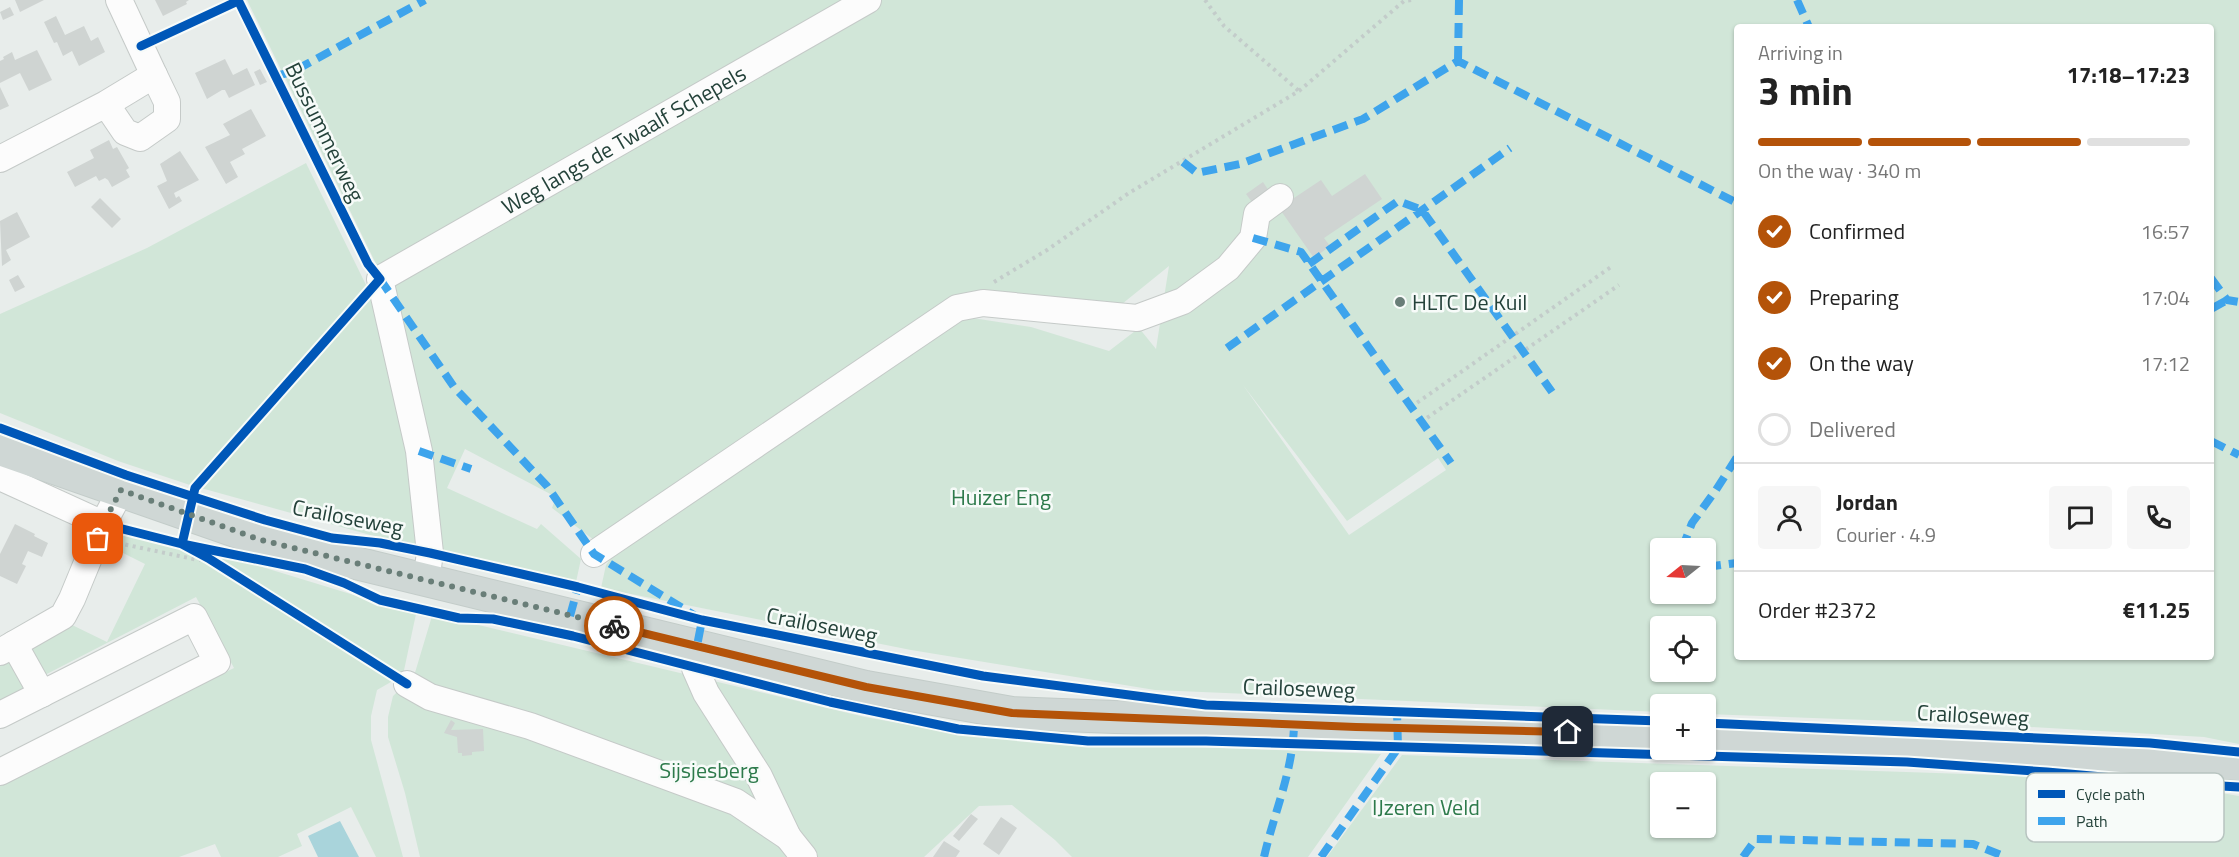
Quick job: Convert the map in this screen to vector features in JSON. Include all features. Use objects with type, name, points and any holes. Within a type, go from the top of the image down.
[{"type":"main road","name":"Crailoseweg","points":[[0,449],[261,540],[866,687],[1012,713],[1475,731],[1650,734]]},
{"type":"main road","name":"Crailoseweg","points":[[1716,735],[2239,764]]},
{"type":"street","points":[[106,104],[125,132],[140,138],[167,119],[167,102],[119,0]]},
{"type":"street","name":"Weg langs de Twaalf Schepels","points":[[426,581],[430,553],[419,451],[380,279],[868,0]]},
{"type":"street","points":[[0,159],[106,104],[154,75]]},
{"type":"street","points":[[594,554],[957,308],[983,303],[1137,318],[1182,302],[1228,268],[1253,238],[1257,214],[1280,197]]},
{"type":"street","points":[[0,477],[100,532]]},
{"type":"street","points":[[42,694],[7,648],[63,616],[121,490]]},
{"type":"street","points":[[0,715],[194,616],[217,662],[0,772]]},
{"type":"street","points":[[697,646],[695,668],[706,693],[759,776],[788,837],[804,857]]},
{"type":"street","points":[[407,684],[430,697],[530,726],[736,802],[788,837]]},
{"type":"path","points":[[1205,0],[1224,26],[1299,91]]},
{"type":"path","points":[[957,308],[995,281],[1047,250],[1129,193],[1299,91],[1404,1],[1412,0]]},
{"type":"path","points":[[1411,407],[1611,267]]},
{"type":"path","points":[[1421,422],[1619,285]]},
{"type":"path","points":[[100,532],[198,560],[208,552]]},
{"type":"path","points":[[191,549],[208,552],[218,565]]},
{"type":"green space","name":"Huizer Eng","points":[[247,0],[2239,0],[2239,744],[2204,737],[1980,724],[1716,714],[1716,694],[1650,694],[1650,712],[1155,690],[911,650],[601,588],[606,565],[614,554],[966,317],[1031,327],[1109,351],[1139,328],[1156,349],[1169,266],[1122,304],[978,293],[594,540],[552,508],[556,497],[465,449],[447,488],[537,529],[541,524],[581,559],[576,582],[410,546],[190,485],[118,461],[0,413],[0,314],[147,248],[306,163],[368,289],[379,270]],"holes":[[[1243,385],[1347,521],[1438,458],[1446,470],[1349,535]]]},
{"type":"green space","points":[[120,535],[223,555],[416,614],[403,675],[377,690],[371,716],[371,740],[403,857],[376,857],[351,807],[297,834],[302,846],[278,857],[221,857],[215,844],[179,857],[0,857],[0,783],[234,668],[196,597],[41,677],[26,650],[44,642],[68,619],[70,624],[107,642],[145,564],[109,546]]},
{"type":"green space","name":"Sijsjesberg","points":[[432,616],[466,622],[865,717],[970,736],[1060,742],[1381,754],[1308,857],[1072,857],[1012,805],[979,806],[924,857],[420,857],[405,793],[388,737],[388,717],[393,696],[414,676]]},
{"type":"green space","points":[[12,656],[29,682],[22,690],[0,701],[0,662]]},
{"type":"green space","name":"IJzeren Veld","points":[[1402,755],[2026,776],[2026,842],[2224,842],[2224,793],[2239,796],[2239,857],[1327,857]]},
{"type":"water","points":[[340,821],[359,857],[318,857],[308,836]]},
{"type":"building","points":[[15,0],[44,0],[20,12]]},
{"type":"building","points":[[155,0],[189,0],[187,4],[163,16]]},
{"type":"building","points":[[10,7],[14,15],[3,20],[0,12]]},
{"type":"building","points":[[56,16],[65,35],[84,26],[91,41],[98,37],[105,52],[79,66],[72,51],[63,56],[44,22]]},
{"type":"building","points":[[37,50],[52,80],[29,91],[20,73],[0,83],[0,61],[4,59],[3,57],[12,52],[15,60]]},
{"type":"building","points":[[225,59],[233,75],[247,68],[255,85],[229,98],[225,90],[222,90],[207,99],[195,73]]},
{"type":"building","points":[[260,69],[267,82],[260,85],[254,72]]},
{"type":"building","points":[[0,87],[9,106],[0,110]]},
{"type":"building","points":[[251,109],[266,136],[242,149],[245,154],[230,162],[238,177],[226,184],[205,147],[230,135],[223,124]]},
{"type":"building","points":[[109,140],[113,149],[117,147],[129,168],[126,170],[130,177],[112,187],[108,180],[105,178],[99,181],[96,176],[75,187],[67,172],[94,158],[90,150]]},
{"type":"building","points":[[180,151],[199,180],[174,193],[176,198],[179,196],[182,201],[169,209],[157,186],[167,181],[160,164]]},
{"type":"building","points":[[1365,174],[1382,199],[1324,238],[1330,246],[1314,258],[1279,208],[1321,180],[1332,196]]},
{"type":"building","points":[[1263,182],[1273,197],[1257,209],[1246,194]]},
{"type":"building","points":[[100,198],[121,219],[112,228],[91,207]]},
{"type":"building","points":[[17,212],[30,237],[6,250],[11,260],[2,266],[0,221]]},
{"type":"building","points":[[18,275],[25,287],[15,292],[9,280]]},
{"type":"building","points":[[15,524],[48,543],[42,557],[28,551],[22,564],[26,566],[17,584],[0,576],[0,554]]},
{"type":"building","points":[[451,720],[455,723],[451,730],[483,729],[484,751],[462,756],[462,753],[458,753],[457,737],[444,733]]},
{"type":"building","points":[[971,814],[978,819],[959,841],[953,836]]},
{"type":"building","points":[[1001,817],[1017,828],[999,855],[983,844]]},
{"type":"building","points":[[944,841],[960,851],[956,857],[933,857]]},
{"type":"marked path","points":[[275,76],[292,72],[425,0]]},
{"type":"marked path","points":[[1458,61],[1459,0]]},
{"type":"marked path","points":[[1797,0],[1808,24]]},
{"type":"marked path","points":[[1183,162],[1197,173],[1240,164],[1363,119],[1458,61],[1734,201]]},
{"type":"marked path","points":[[1227,348],[1510,148]]},
{"type":"marked path","points":[[1309,264],[1398,201],[1422,210],[1552,392]]},
{"type":"marked path","points":[[1253,238],[1301,252],[1451,463]]},
{"type":"marked path","points":[[380,279],[454,387],[547,486],[594,554],[702,620],[697,646]]},
{"type":"marked path","points":[[2214,282],[2227,300],[2239,302]]},
{"type":"marked path","points":[[2214,307],[2227,300]]},
{"type":"marked path","points":[[2214,442],[2239,455]]},
{"type":"marked path","points":[[419,451],[471,469]]},
{"type":"marked path","points":[[1686,538],[1692,523],[1734,462]]},
{"type":"marked path","points":[[1716,566],[1734,563]]},
{"type":"marked path","points":[[570,616],[578,587]]},
{"type":"marked path","points":[[1321,857],[1398,748],[1397,711]]},
{"type":"marked path","points":[[1264,857],[1287,775],[1294,725]]},
{"type":"marked path","points":[[1743,857],[1756,839],[1973,844],[2006,857]]},
{"type":"cycle path","name":"Bussummerweg","points":[[238,0],[368,264],[380,279],[195,488],[182,544],[208,558],[407,684]]},
{"type":"cycle path","points":[[141,46],[238,1]]},
{"type":"cycle path","points":[[0,428],[126,475],[265,520],[332,538],[380,543],[430,553],[578,587],[702,620],[983,676],[1206,705],[1650,721]]},
{"type":"cycle path","points":[[103,524],[182,544],[305,569],[344,583],[380,600],[459,618],[493,619],[573,636],[830,702],[958,729],[1088,741],[1206,741],[1907,762],[2058,773]]},
{"type":"cycle path","points":[[1716,723],[2150,743],[2239,752]]},
{"type":"cycle path","points":[[2224,786],[2239,787]]},
{"type":"way so far","points":[[98,539],[103,524],[121,490],[261,540],[614,626]]},
{"type":"place","name":"HLTC De Kuil","points":[[1400,302]]},
{"type":"route","points":[[614,626],[866,687],[1012,713],[1356,727],[1568,732]]}]
